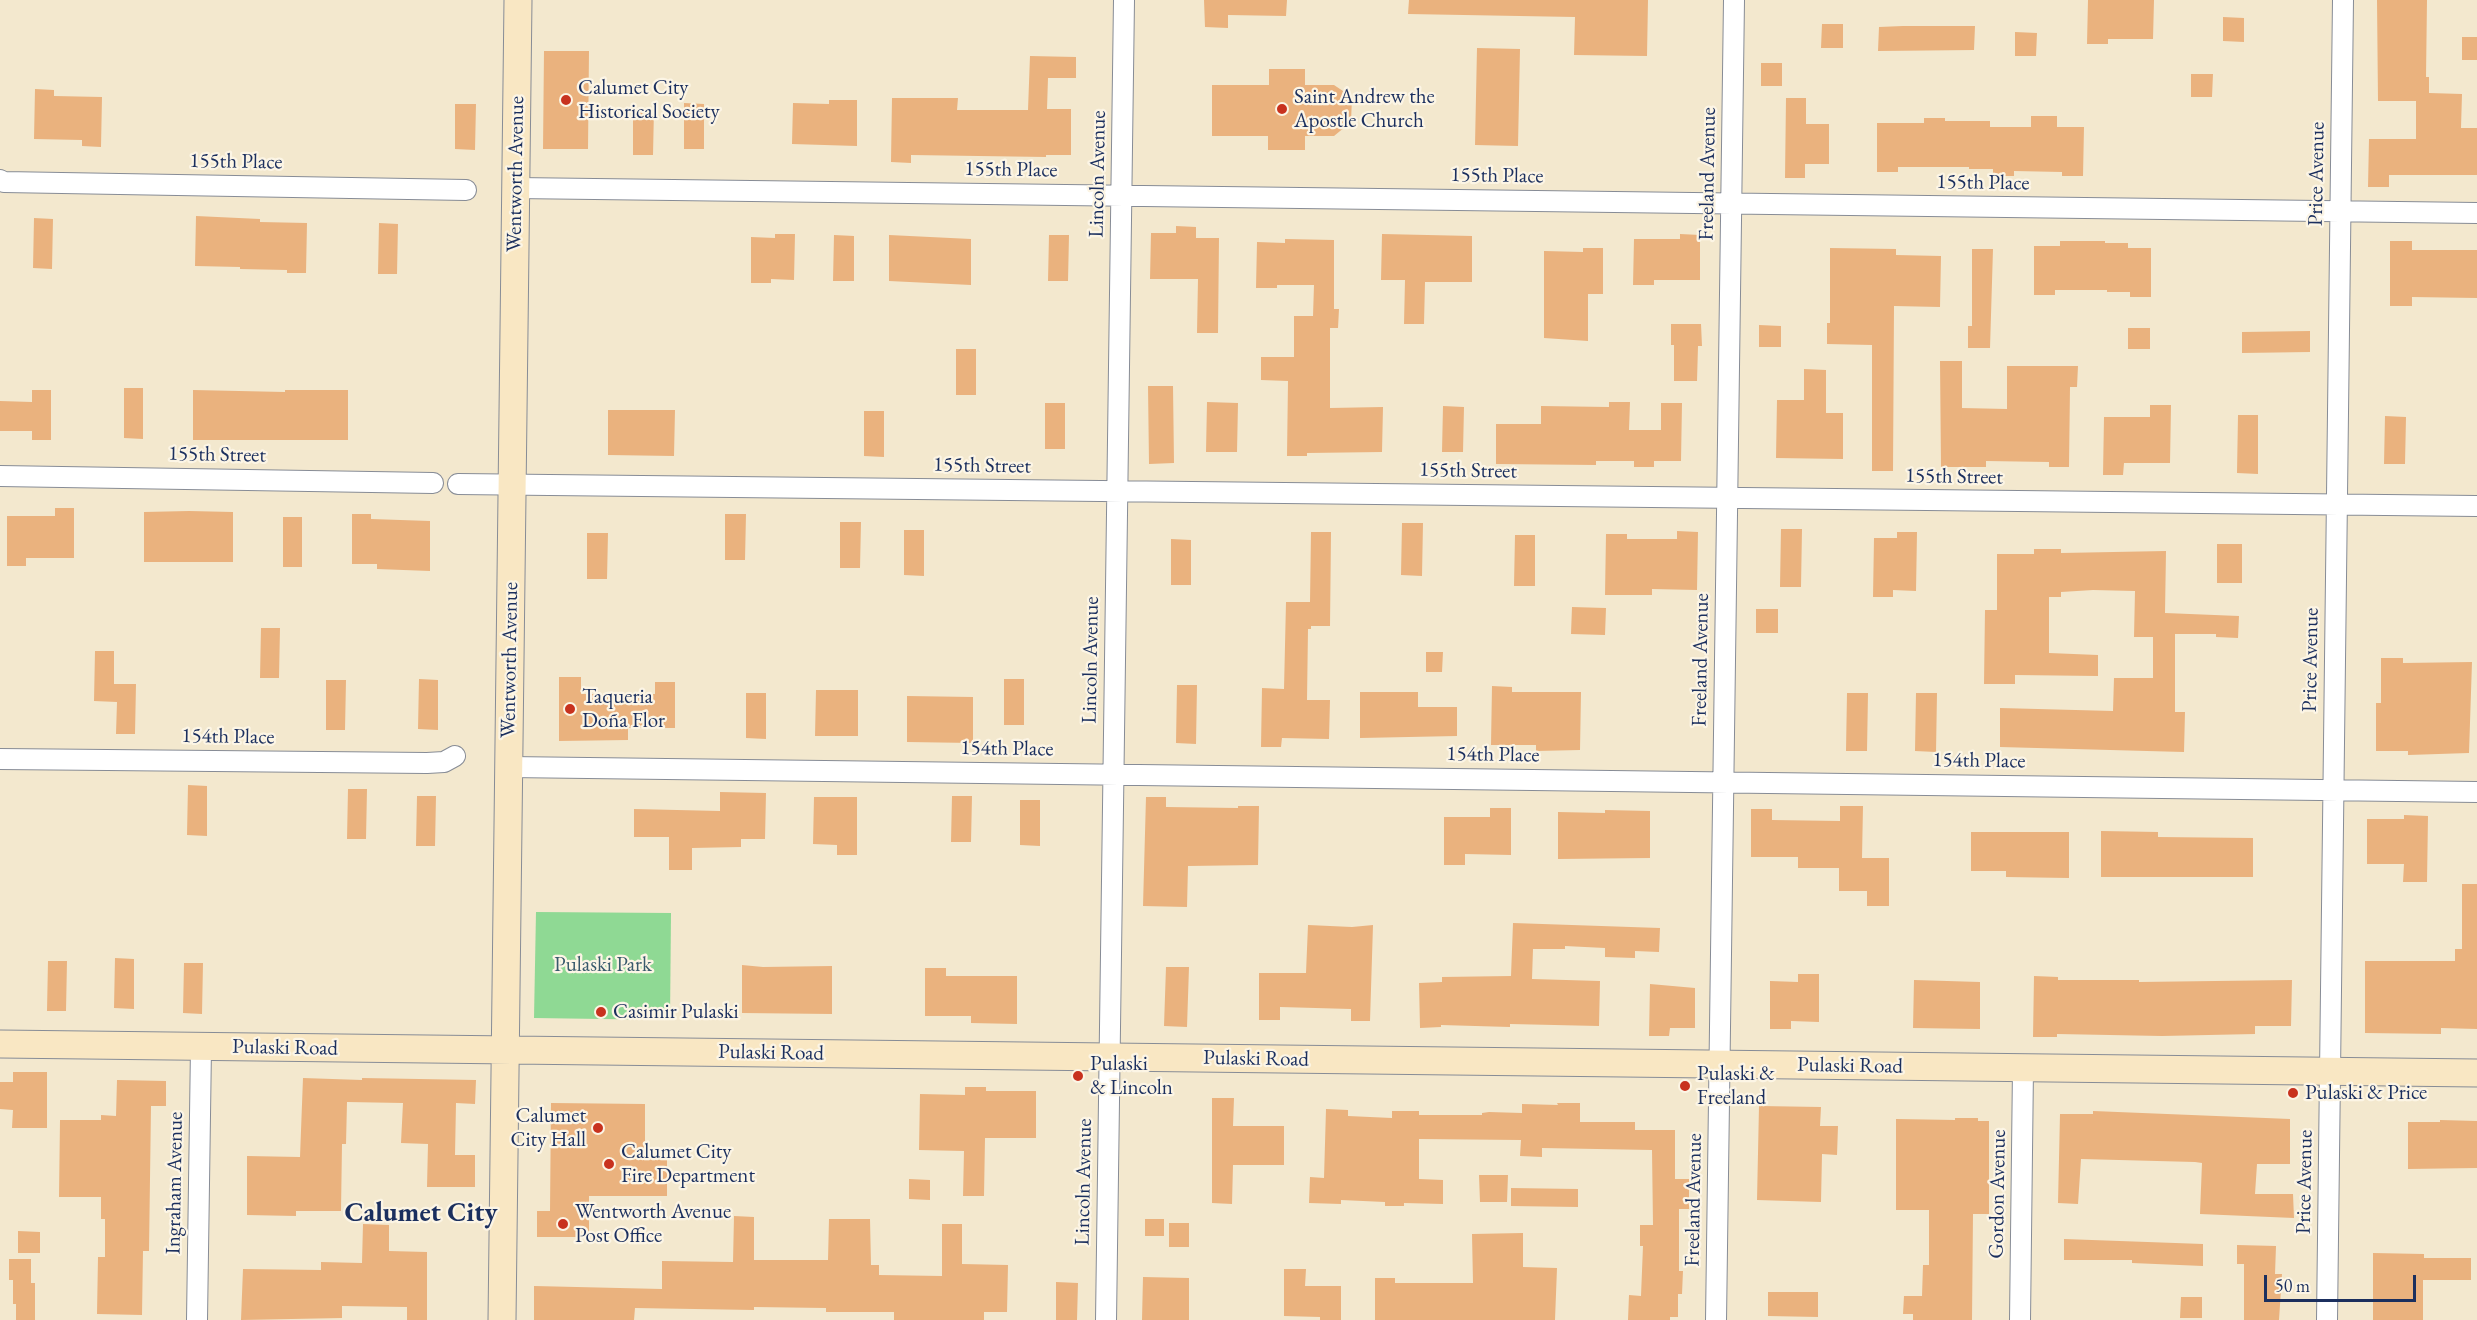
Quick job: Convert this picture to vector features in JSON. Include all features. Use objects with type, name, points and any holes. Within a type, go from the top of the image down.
[{"type":"street","name":"Wentworth Avenue","points":[[502,1320],[518,0]]},
{"type":"street","name":"Lincoln Avenue","points":[[1106,1320],[1124,0]]},
{"type":"street","name":"Freeland Avenue","points":[[1716,1320],[1734,0]]},
{"type":"street","name":"Price Avenue","points":[[2327,1320],[2343,0]]},
{"type":"street","name":"155th Place","points":[[1,182],[466,190]]},
{"type":"street","name":"155th Place","points":[[516,188],[2477,213]]},
{"type":"street","name":"155th Street","points":[[0,476],[433,483]]},
{"type":"street","name":"155th Street","points":[[458,484],[2477,506]]},
{"type":"street","name":"154th Place","points":[[0,759],[427,763],[444,762],[455,756]]},
{"type":"street","name":"154th Place","points":[[509,767],[2477,792]]},
{"type":"street","name":"Pulaski Road","points":[[0,1044],[2477,1073]]},
{"type":"street","name":"Ingraham Avenue","points":[[197,1320],[201,1047]]},
{"type":"street","name":"Gordon Avenue","points":[[2020,1320],[2023,1068]]},
{"type":"green space","name":"Pulaski Park","points":[[536,912],[671,913],[670,1020],[534,1018]]},
{"type":"building","points":[[1204,0],[1287,0],[1286,16],[1228,15],[1228,28],[1205,27]]},
{"type":"building","points":[[1409,0],[1648,0],[1647,56],[1574,55],[1575,17],[1408,14]]},
{"type":"building","points":[[2088,0],[2154,0],[2153,39],[2108,39],[2108,44],[2087,44]]},
{"type":"building","points":[[2377,0],[2427,0],[2426,77],[2429,77],[2429,93],[2462,94],[2461,128],[2477,128],[2477,175],[2389,175],[2389,187],[2368,187],[2369,139],[2416,139],[2416,101],[2378,101]]},
{"type":"building","points":[[2223,17],[2244,18],[2244,42],[2223,41]]},
{"type":"building","points":[[1822,24],[1843,24],[1843,48],[1821,48]]},
{"type":"building","points":[[1975,26],[1974,50],[1878,51],[1879,27]]},
{"type":"building","points":[[2015,32],[2037,33],[2036,56],[2015,56]]},
{"type":"building","points":[[2462,37],[2477,37],[2477,60],[2462,60]]},
{"type":"building","points":[[1477,48],[1520,49],[1518,146],[1475,145]]},
{"type":"building","name":"Calumet City Historical Society","points":[[544,51],[589,51],[588,149],[543,149]]},
{"type":"building","points":[[1030,56],[1076,57],[1076,78],[1048,78],[1047,109],[1071,109],[1071,155],[1046,155],[1046,157],[911,155],[911,163],[891,162],[892,98],[958,98],[957,110],[1028,110]]},
{"type":"building","points":[[1761,63],[1782,63],[1782,86],[1761,86]]},
{"type":"building","name":"Saint Andrew the Apostle Church","points":[[1269,69],[1305,69],[1305,85],[1334,85],[1352,97],[1351,122],[1334,136],[1305,136],[1305,150],[1268,150],[1268,136],[1212,136],[1212,85],[1269,85]]},
{"type":"building","points":[[2191,74],[2213,74],[2212,97],[2191,97]]},
{"type":"building","points":[[35,89],[54,90],[54,96],[102,97],[101,147],[82,146],[82,140],[34,139]]},
{"type":"building","points":[[1786,98],[1806,98],[1806,124],[1829,124],[1829,164],[1805,164],[1805,178],[1785,178]]},
{"type":"building","points":[[829,100],[857,100],[857,146],[792,144],[793,103],[829,104]]},
{"type":"building","points":[[684,103],[704,104],[704,149],[684,149]]},
{"type":"building","points":[[455,104],[476,104],[475,150],[455,149]]},
{"type":"building","points":[[633,109],[654,109],[653,155],[633,155]]},
{"type":"building","points":[[2031,116],[2057,116],[2057,127],[2084,127],[2083,176],[2062,176],[2062,172],[2014,171],[2014,176],[1993,176],[1993,169],[1969,169],[1969,167],[1898,167],[1898,172],[1877,172],[1877,123],[1924,123],[1924,118],[1945,118],[1945,121],[1990,121],[1990,127],[2031,127]]},
{"type":"building","points":[[196,216],[260,219],[260,222],[307,223],[306,273],[287,273],[287,270],[240,269],[240,267],[195,266]]},
{"type":"building","points":[[34,218],[53,219],[52,269],[33,268]]},
{"type":"building","points":[[379,223],[398,224],[397,274],[378,274]]},
{"type":"building","points":[[1176,226],[1196,227],[1196,238],[1219,238],[1218,333],[1197,333],[1198,279],[1150,279],[1151,233],[1176,233]]},
{"type":"building","points":[[775,234],[795,234],[794,280],[771,279],[771,283],[751,283],[751,237],[775,238]]},
{"type":"building","points":[[1382,234],[1472,236],[1472,282],[1425,282],[1424,324],[1404,324],[1405,280],[1381,280]]},
{"type":"building","points":[[1680,234],[1700,235],[1700,280],[1654,280],[1654,285],[1633,285],[1634,239],[1680,239]]},
{"type":"building","points":[[834,235],[854,236],[854,281],[833,281]]},
{"type":"building","points":[[889,235],[971,239],[971,285],[889,281]]},
{"type":"building","points":[[1049,235],[1069,235],[1068,281],[1048,281]]},
{"type":"building","points":[[1285,239],[1334,240],[1334,309],[1339,309],[1338,328],[1330,328],[1330,408],[1383,407],[1382,452],[1307,453],[1307,456],[1287,456],[1288,381],[1261,380],[1261,357],[1294,357],[1294,316],[1313,316],[1314,285],[1277,285],[1277,288],[1256,288],[1257,242],[1285,243]]},
{"type":"building","points":[[2060,241],[2105,241],[2105,243],[2128,243],[2128,248],[2151,248],[2151,297],[2130,297],[2130,292],[2107,292],[2107,290],[2055,290],[2055,295],[2034,295],[2034,246],[2060,246]]},
{"type":"building","points":[[2390,241],[2412,241],[2412,250],[2477,250],[2477,298],[2412,297],[2412,306],[2390,306]]},
{"type":"building","points":[[1583,248],[1603,248],[1603,294],[1588,294],[1588,341],[1544,338],[1544,251],[1583,252]]},
{"type":"building","points":[[1830,248],[1896,249],[1896,255],[1941,256],[1940,307],[1894,306],[1893,471],[1872,471],[1872,345],[1827,344],[1827,323],[1830,323]]},
{"type":"building","points":[[1972,249],[1993,249],[1990,348],[1968,348],[1968,326],[1972,326]]},
{"type":"building","points":[[1671,324],[1701,324],[1702,346],[1698,346],[1697,381],[1674,381],[1674,345],[1671,345]]},
{"type":"building","points":[[1759,325],[1781,326],[1781,347],[1759,347]]},
{"type":"building","points":[[2128,328],[2150,328],[2150,349],[2128,349]]},
{"type":"building","points":[[2310,331],[2310,352],[2242,353],[2242,332]]},
{"type":"building","points":[[956,349],[976,349],[976,395],[956,395]]},
{"type":"building","points":[[1940,361],[1962,361],[1962,408],[2007,409],[2007,366],[2078,366],[2077,387],[2070,387],[2069,467],[2049,467],[2049,462],[1986,461],[1986,467],[1941,467]]},
{"type":"building","points":[[1804,369],[1826,370],[1826,413],[1843,413],[1843,459],[1776,458],[1777,400],[1804,400]]},
{"type":"building","points":[[1148,386],[1173,386],[1174,463],[1149,464]]},
{"type":"building","points":[[124,388],[143,388],[143,439],[124,438]]},
{"type":"building","points":[[32,390],[51,390],[51,440],[32,440],[32,431],[0,431],[0,401],[32,402]]},
{"type":"building","points":[[193,390],[285,392],[285,390],[348,390],[348,440],[193,440]]},
{"type":"building","points":[[1207,402],[1238,403],[1237,452],[1206,452]]},
{"type":"building","points":[[1609,402],[1630,402],[1629,430],[1661,430],[1661,403],[1682,403],[1681,461],[1654,461],[1654,467],[1634,467],[1634,461],[1596,461],[1596,465],[1496,464],[1496,424],[1541,424],[1541,406],[1609,407]]},
{"type":"building","points":[[1045,403],[1065,403],[1065,449],[1045,449]]},
{"type":"building","points":[[2150,405],[2171,405],[2170,463],[2124,463],[2123,475],[2103,475],[2104,417],[2150,417]]},
{"type":"building","points":[[1443,406],[1464,407],[1463,452],[1442,452]]},
{"type":"building","points":[[608,410],[675,410],[674,456],[608,455]]},
{"type":"building","points":[[864,411],[884,411],[884,457],[864,456]]},
{"type":"building","points":[[2238,415],[2258,415],[2258,474],[2237,473]]},
{"type":"building","points":[[2385,416],[2406,417],[2405,464],[2384,464]]},
{"type":"building","points":[[55,508],[74,508],[74,558],[26,558],[26,566],[7,566],[7,516],[55,516]]},
{"type":"building","points":[[144,512],[233,512],[233,562],[144,562]]},
{"type":"building","points":[[352,514],[371,514],[371,519],[430,521],[430,571],[377,569],[377,564],[352,564]]},
{"type":"building","points":[[725,514],[746,514],[745,560],[725,560]]},
{"type":"building","points":[[283,517],[302,517],[302,567],[283,567]]},
{"type":"building","points":[[840,522],[861,522],[860,568],[840,568]]},
{"type":"building","points":[[1402,523],[1423,523],[1422,576],[1401,575]]},
{"type":"building","points":[[1781,529],[1802,529],[1801,587],[1780,587]]},
{"type":"building","points":[[904,530],[924,530],[924,576],[904,575]]},
{"type":"building","points":[[1677,531],[1698,532],[1697,590],[1652,589],[1652,595],[1605,595],[1606,534],[1627,534],[1627,539],[1677,539]]},
{"type":"building","points":[[1311,532],[1331,532],[1330,626],[1311,626],[1311,629],[1308,629],[1307,700],[1330,700],[1329,739],[1282,738],[1281,747],[1261,747],[1262,688],[1284,689],[1286,602],[1310,602]]},
{"type":"building","points":[[1897,532],[1917,532],[1916,591],[1893,590],[1893,597],[1873,597],[1874,538],[1897,538]]},
{"type":"building","points":[[587,533],[608,533],[607,579],[587,579]]},
{"type":"building","points":[[1515,535],[1535,535],[1535,586],[1514,586]]},
{"type":"building","points":[[1171,539],[1191,540],[1191,585],[1171,585]]},
{"type":"building","points":[[2217,544],[2242,544],[2242,583],[2217,583]]},
{"type":"building","points":[[2034,549],[2061,549],[2061,553],[2166,551],[2165,613],[2239,616],[2238,638],[2216,637],[2216,634],[2175,634],[2175,712],[2185,712],[2184,752],[2000,747],[2000,708],[2113,711],[2114,678],[2153,678],[2153,637],[2134,637],[2135,591],[2093,590],[2061,592],[2061,597],[2049,597],[2049,653],[2098,655],[2098,676],[2015,675],[2015,684],[1984,684],[1985,610],[1997,610],[1997,554],[2034,554]]},
{"type":"building","points":[[1572,607],[1606,608],[1605,635],[1571,634]]},
{"type":"building","points":[[1756,609],[1778,609],[1778,633],[1756,633]]},
{"type":"building","points":[[261,628],[280,628],[279,678],[260,678]]},
{"type":"building","points":[[95,651],[114,651],[114,684],[136,684],[135,734],[116,734],[117,702],[94,701]]},
{"type":"building","points":[[1426,652],[1443,652],[1442,672],[1426,672]]},
{"type":"building","points":[[2381,658],[2403,658],[2403,663],[2472,662],[2469,753],[2408,755],[2408,751],[2376,751],[2376,703],[2381,703]]},
{"type":"building","points":[[559,677],[581,677],[581,694],[655,694],[655,682],[675,682],[675,728],[628,728],[628,740],[559,741]]},
{"type":"building","points":[[419,679],[438,680],[438,730],[418,729]]},
{"type":"building","points":[[1004,679],[1024,679],[1024,725],[1004,725]]},
{"type":"building","points":[[326,680],[346,680],[345,730],[326,730]]},
{"type":"building","points":[[1177,685],[1197,685],[1196,744],[1176,743]]},
{"type":"building","points":[[1492,686],[1512,687],[1512,692],[1581,692],[1580,750],[1536,751],[1536,745],[1491,745]]},
{"type":"building","points":[[816,690],[858,690],[858,736],[815,736]]},
{"type":"building","points":[[1360,692],[1418,692],[1418,707],[1457,707],[1457,736],[1360,738]]},
{"type":"building","points":[[746,693],[766,693],[766,739],[746,738]]},
{"type":"building","points":[[1847,693],[1868,693],[1867,751],[1846,751]]},
{"type":"building","points":[[1916,693],[1937,693],[1936,752],[1915,751]]},
{"type":"building","points":[[907,696],[973,697],[973,743],[907,742]]},
{"type":"building","points":[[188,785],[207,786],[207,836],[187,835]]},
{"type":"building","points":[[348,789],[367,789],[366,839],[347,839]]},
{"type":"building","points":[[720,792],[766,793],[765,839],[741,839],[741,847],[692,848],[692,870],[669,870],[669,837],[634,837],[634,809],[720,811]]},
{"type":"building","points":[[417,796],[436,796],[435,846],[416,846]]},
{"type":"building","points":[[952,796],[972,796],[971,842],[951,842]]},
{"type":"building","points":[[814,797],[857,797],[857,855],[837,855],[837,845],[813,844]]},
{"type":"building","points":[[1146,797],[1166,797],[1166,807],[1259,806],[1258,865],[1188,866],[1187,907],[1143,906]]},
{"type":"building","points":[[1020,800],[1040,800],[1040,846],[1020,845]]},
{"type":"building","points":[[1840,806],[1863,806],[1862,858],[1889,858],[1889,906],[1867,906],[1867,891],[1839,891],[1839,868],[1798,868],[1798,857],[1751,857],[1751,809],[1772,809],[1772,820],[1840,821]]},
{"type":"building","points":[[1490,808],[1511,808],[1511,855],[1465,854],[1465,865],[1444,865],[1444,817],[1490,817]]},
{"type":"building","points":[[1605,810],[1650,811],[1650,858],[1558,859],[1558,812],[1605,813]]},
{"type":"building","points":[[2404,815],[2428,816],[2427,882],[2403,882],[2404,864],[2367,864],[2367,819],[2404,819]]},
{"type":"building","points":[[2101,831],[2158,832],[2158,837],[2253,838],[2253,877],[2101,877]]},
{"type":"building","points":[[1971,832],[2069,832],[2069,878],[2006,877],[2006,871],[1971,871]]},
{"type":"building","points":[[2462,884],[2477,884],[2477,1029],[2441,1028],[2441,1034],[2365,1033],[2365,961],[2455,961],[2455,949],[2462,949]]},
{"type":"building","points":[[1513,923],[1660,928],[1659,952],[1635,951],[1635,958],[1605,957],[1605,948],[1565,946],[1565,949],[1533,949],[1532,979],[1600,981],[1599,1026],[1510,1024],[1510,1027],[1441,1025],[1441,1027],[1420,1028],[1419,983],[1442,982],[1442,977],[1511,976]]},
{"type":"building","points":[[1308,925],[1352,927],[1373,925],[1370,1021],[1351,1021],[1351,1009],[1280,1007],[1280,1020],[1259,1020],[1259,973],[1306,973]]},
{"type":"building","points":[[115,958],[134,959],[134,1009],[114,1008]]},
{"type":"building","points":[[48,961],[67,961],[66,1011],[47,1011]]},
{"type":"building","points":[[184,963],[203,963],[202,1014],[183,1013]]},
{"type":"building","points":[[742,965],[832,966],[832,1014],[742,1013]]},
{"type":"building","points":[[1166,967],[1189,967],[1187,1027],[1164,1026]]},
{"type":"building","points":[[925,968],[946,968],[946,976],[1017,976],[1017,1024],[971,1023],[971,1016],[925,1016]]},
{"type":"building","points":[[1798,974],[1819,974],[1819,1022],[1791,1021],[1791,1029],[1770,1029],[1770,981],[1798,982]]},
{"type":"building","points":[[2034,976],[2058,977],[2058,980],[2139,980],[2139,982],[2292,980],[2291,1026],[2255,1026],[2255,1034],[2162,1036],[2057,1034],[2057,1037],[2033,1037]]},
{"type":"building","points":[[1914,980],[1980,982],[1980,1029],[1913,1028]]},
{"type":"building","points":[[1650,984],[1695,988],[1695,1028],[1670,1028],[1669,1036],[1649,1036]]},
{"type":"building","points":[[13,1072],[47,1072],[47,1128],[12,1128],[13,1110],[0,1109],[0,1082],[13,1082]]},
{"type":"building","points":[[303,1078],[476,1080],[475,1104],[456,1103],[455,1155],[475,1155],[475,1187],[427,1187],[428,1144],[401,1143],[403,1103],[347,1102],[346,1144],[342,1144],[341,1211],[296,1211],[296,1216],[247,1215],[247,1156],[300,1157]]},
{"type":"building","points":[[117,1080],[166,1081],[166,1106],[151,1106],[149,1251],[143,1251],[142,1315],[97,1314],[98,1257],[105,1257],[105,1219],[101,1219],[101,1197],[59,1197],[60,1120],[101,1120],[101,1115],[116,1116]]},
{"type":"building","points":[[965,1087],[986,1087],[986,1091],[1036,1091],[1036,1138],[985,1138],[984,1196],[963,1196],[964,1151],[919,1150],[920,1094],[965,1095]]},
{"type":"building","points":[[1212,1098],[1234,1098],[1233,1126],[1284,1126],[1284,1165],[1233,1165],[1232,1204],[1212,1203]]},
{"type":"building","points":[[551,1103],[645,1104],[645,1152],[667,1152],[667,1196],[589,1196],[589,1237],[537,1237],[537,1211],[550,1211]]},
{"type":"building","points":[[1557,1103],[1580,1103],[1580,1122],[1635,1122],[1635,1130],[1675,1130],[1675,1179],[1689,1179],[1689,1209],[1679,1209],[1679,1271],[1683,1271],[1682,1294],[1678,1294],[1678,1317],[1670,1317],[1670,1320],[1628,1320],[1629,1295],[1641,1296],[1643,1246],[1640,1246],[1640,1225],[1653,1225],[1652,1150],[1542,1148],[1542,1157],[1520,1156],[1521,1140],[1419,1139],[1419,1179],[1443,1180],[1443,1204],[1404,1203],[1404,1206],[1385,1206],[1385,1202],[1341,1200],[1341,1204],[1309,1203],[1310,1177],[1324,1178],[1326,1109],[1348,1110],[1348,1116],[1392,1118],[1392,1111],[1419,1111],[1419,1115],[1482,1115],[1482,1113],[1489,1112],[1522,1113],[1522,1104],[1558,1105]]},
{"type":"building","points":[[1759,1106],[1821,1107],[1820,1126],[1838,1126],[1837,1155],[1822,1154],[1821,1202],[1757,1200]]},
{"type":"building","points":[[2093,1111],[2290,1119],[2290,1164],[2257,1164],[2255,1194],[2293,1194],[2294,1218],[2200,1214],[2202,1163],[2195,1162],[2081,1159],[2078,1204],[2058,1203],[2060,1114],[2093,1114]]},
{"type":"building","points":[[1955,1118],[1978,1118],[1978,1121],[1989,1121],[1989,1214],[1973,1214],[1972,1320],[1913,1320],[1913,1314],[1903,1314],[1904,1296],[1922,1296],[1923,1265],[1929,1265],[1929,1210],[1896,1210],[1896,1119],[1955,1120]]},
{"type":"building","points":[[2440,1120],[2477,1121],[2477,1168],[2408,1169],[2408,1122],[2440,1122]]},
{"type":"building","points":[[1479,1175],[1508,1175],[1507,1202],[1480,1202]]},
{"type":"building","points":[[909,1179],[930,1180],[930,1200],[909,1199]]},
{"type":"building","points":[[1511,1188],[1578,1189],[1578,1207],[1511,1206]]},
{"type":"building","points":[[734,1216],[754,1217],[754,1260],[828,1260],[829,1219],[870,1219],[871,1265],[879,1265],[879,1275],[942,1276],[942,1224],[962,1224],[962,1264],[1008,1265],[1007,1312],[984,1312],[984,1320],[894,1320],[894,1312],[826,1312],[826,1308],[754,1307],[754,1310],[635,1308],[634,1320],[534,1320],[534,1286],[662,1289],[662,1261],[733,1262]]},
{"type":"building","points":[[1145,1219],[1164,1219],[1164,1236],[1145,1236]]},
{"type":"building","points":[[1169,1223],[1189,1223],[1189,1247],[1169,1247]]},
{"type":"building","points":[[363,1224],[389,1225],[389,1251],[427,1252],[427,1320],[407,1320],[407,1307],[342,1306],[342,1318],[241,1320],[243,1269],[321,1270],[321,1262],[362,1263]]},
{"type":"building","points":[[18,1231],[40,1232],[40,1253],[18,1253]]},
{"type":"building","points":[[1523,1233],[1523,1267],[1557,1268],[1555,1320],[1375,1320],[1375,1278],[1395,1278],[1395,1283],[1473,1283],[1472,1234]]},
{"type":"building","points":[[2064,1239],[2203,1244],[2203,1266],[2132,1263],[2132,1260],[2064,1260]]},
{"type":"building","points":[[2237,1245],[2276,1246],[2275,1274],[2282,1274],[2279,1320],[2244,1320],[2244,1264],[2237,1264]]},
{"type":"building","points":[[2373,1253],[2424,1254],[2424,1258],[2471,1258],[2471,1280],[2423,1280],[2423,1320],[2373,1320]]},
{"type":"building","points":[[9,1259],[31,1259],[31,1283],[35,1283],[35,1320],[16,1320],[13,1280],[9,1280]]},
{"type":"building","points":[[1284,1269],[1306,1269],[1305,1286],[1341,1286],[1341,1320],[1284,1316]]},
{"type":"building","points":[[1143,1277],[1189,1278],[1189,1320],[1142,1320]]},
{"type":"building","points":[[1056,1282],[1078,1283],[1077,1320],[1056,1320]]},
{"type":"building","points":[[1768,1292],[1818,1292],[1818,1317],[1768,1316]]},
{"type":"building","points":[[2181,1297],[2202,1297],[2202,1318],[2180,1318]]},
{"type":"place","name":"Calumet City Historical Society","points":[[566,100]]},
{"type":"place","name":"Saint Andrew the Apostle Church","points":[[1282,109]]},
{"type":"place","name":"Taqueria Doña Flor","points":[[570,709]]},
{"type":"place","name":"Casimir Pulaski","points":[[601,1012]]},
{"type":"place","name":"Pulaski & Lincoln","points":[[1078,1076]]},
{"type":"place","name":"Pulaski & Freeland","points":[[1685,1086]]},
{"type":"place","name":"Pulaski & Price","points":[[2293,1093]]},
{"type":"place","name":"Calumet City Hall","points":[[598,1128]]},
{"type":"place","name":"Calumet City Fire Department","points":[[609,1164]]},
{"type":"place","name":"Wentworth Avenue Post Office","points":[[563,1224]]},
{"type":"district","name":"Calumet City","points":[[421,1214]]}]
